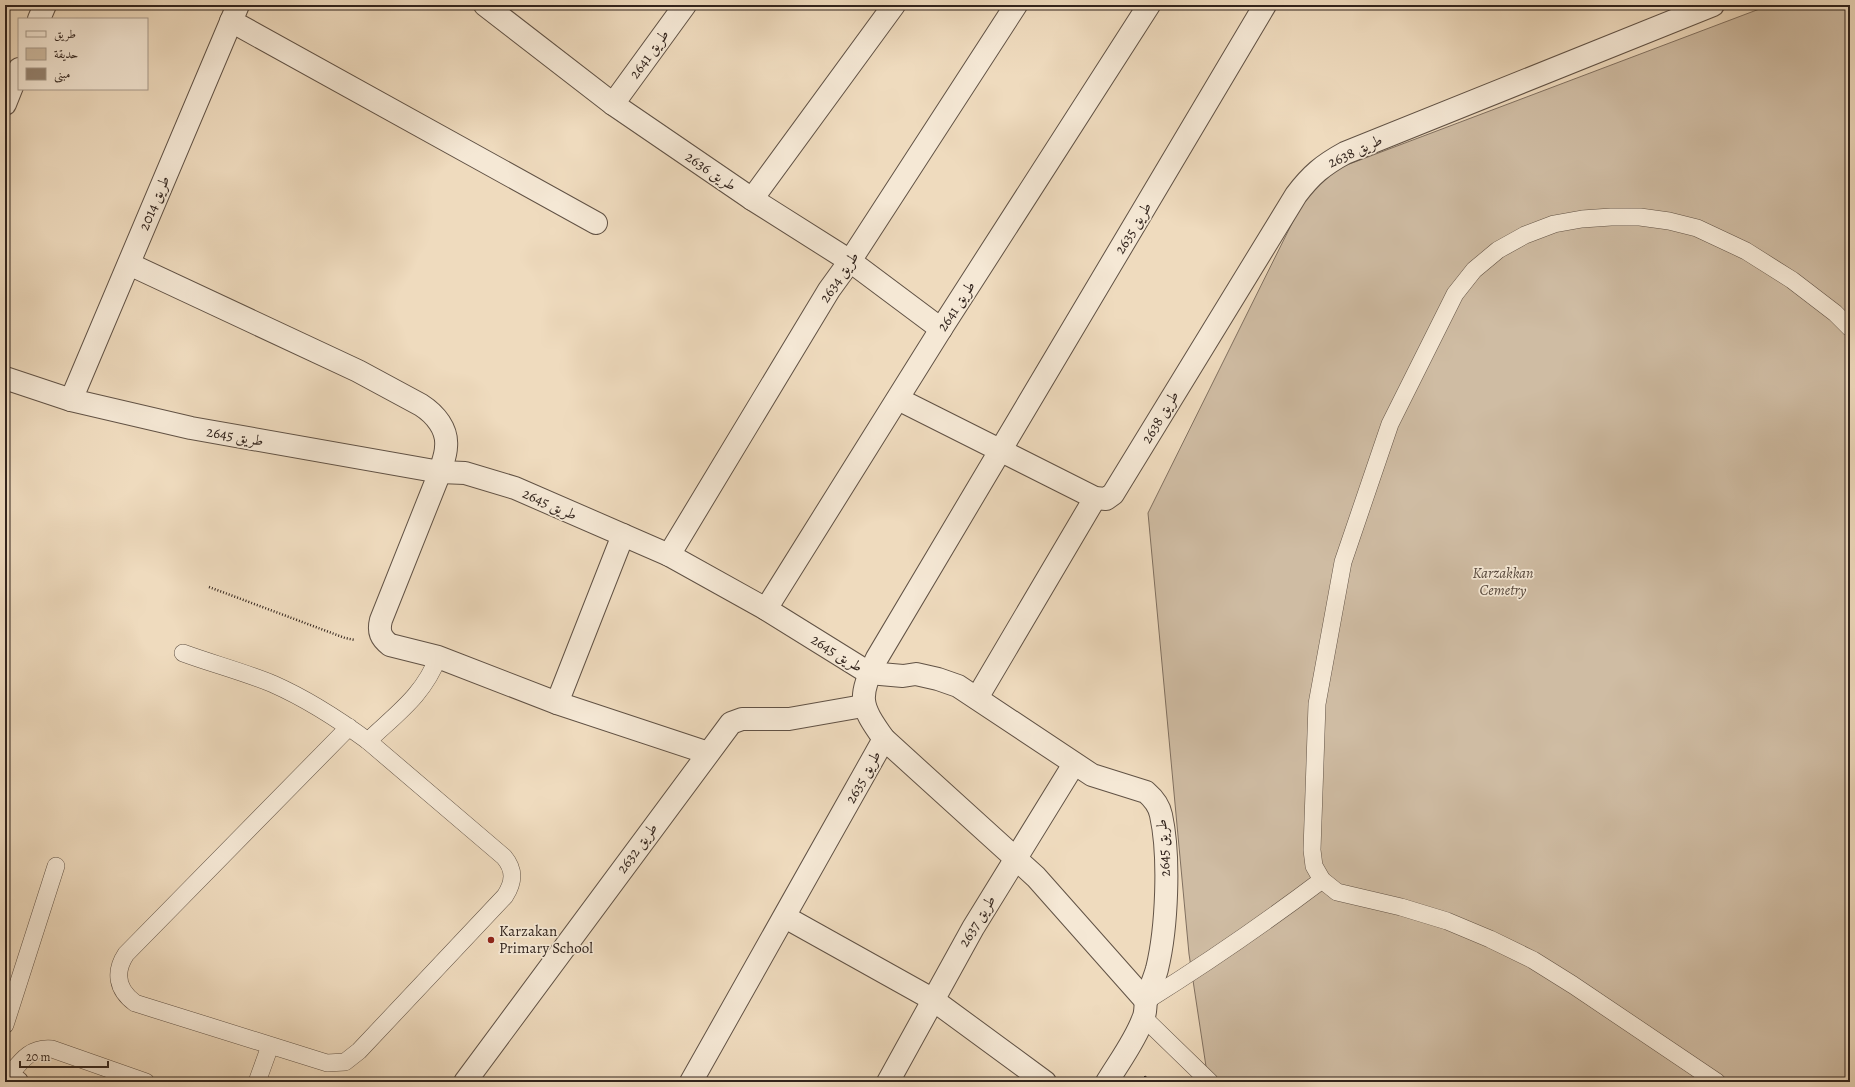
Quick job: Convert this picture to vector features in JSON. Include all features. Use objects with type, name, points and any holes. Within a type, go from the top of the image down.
[{"type":"street","points":[[39,18],[45,5]]},
{"type":"street","name":"طريق 2636","points":[[486,5],[613,104],[752,199],[850,261],[941,329]]},
{"type":"street","name":"طريق 2641","points":[[613,104],[685,5]]},
{"type":"street","points":[[752,199],[894,5]]},
{"type":"street","name":"طريق 2634","points":[[670,555],[829,290],[850,261],[1016,5]]},
{"type":"street","name":"طريق 2641","points":[[766,608],[941,329],[1149,5]]},
{"type":"street","name":"طريق 2635","points":[[691,1082],[884,739],[870,720],[863,706],[862,694],[869,674],[877,658],[1265,5]]},
{"type":"street","name":"طريق 2638","points":[[977,698],[1100,498],[1113,494],[1296,195],[1309,178],[1326,163],[1345,153],[1713,5]]},
{"type":"street","points":[[234,13],[596,223]]},
{"type":"street","name":"طريق 2014","points":[[71,400],[234,13]]},
{"type":"street","points":[[5,104],[18,72]]},
{"type":"street","points":[[128,264],[358,371],[430,411],[442,427],[446,447],[440,472],[381,620],[379,628],[384,640],[390,645],[438,657],[557,703],[708,753]]},
{"type":"street","name":"طريق 2645","points":[[5,378],[71,400],[191,428],[440,472],[465,473],[515,488],[670,555],[766,608],[869,674],[903,676],[916,674],[938,679],[958,686],[1092,775],[1107,781],[1137,788],[1146,792],[1153,798],[1161,815],[1165,862],[1165,902],[1157,968],[1145,1009],[1107,1082]]},
{"type":"street","points":[[898,399],[1100,498]]},
{"type":"street","points":[[557,703],[623,535]]},
{"type":"street","name":"طريق 2632","points":[[465,1082],[731,723],[742,719],[789,719],[863,706]]},
{"type":"street","points":[[884,739],[1015,858],[1054,896],[1145,1009]]},
{"type":"street","name":"طريق 2637","points":[[888,1082],[932,999],[1015,858],[1074,764]]},
{"type":"street","points":[[785,917],[932,999],[1046,1082]]},
{"type":"lane","points":[[1718,1082],[1573,985],[1512,949],[1446,921],[1401,907],[1337,892],[1322,880],[1314,866],[1312,850],[1317,704],[1343,562],[1390,424],[1455,294],[1474,270],[1498,250],[1525,235],[1554,224],[1582,219],[1640,217],[1669,221],[1697,228],[1746,251],[1792,280],[1835,313],[1850,328]]},
{"type":"lane","points":[[183,654],[272,684],[312,703],[349,726],[504,857],[510,864],[512,872],[510,889],[352,1057],[344,1062],[327,1062],[270,1046],[134,1003],[122,990],[119,980],[120,966],[126,954],[349,726]]},
{"type":"lane","points":[[368,741],[419,693],[427,682],[438,657]]},
{"type":"lane","points":[[5,1025],[56,866]]},
{"type":"lane","points":[[1210,1082],[1145,1009],[1206,963],[1322,880]]},
{"type":"lane","points":[[257,1082],[270,1046]]},
{"type":"lane","points":[[10,1078],[23,1058],[36,1050],[44,1048],[52,1049],[146,1082]]},
{"type":"path","points":[[209,587],[345,638],[371,641],[384,640]]},
{"type":"green space","name":"Karzakkan Cemetry","points":[[1770,5],[1844,5],[1850,9],[1850,1082],[1219,1082],[1207,1073],[1189,954],[1148,513],[1315,177]]},
{"type":"building","points":[[1145,1076],[1153,1082],[1139,1082]]},
{"type":"place","name":"Karzakan Primary School","points":[[491,940]]}]
